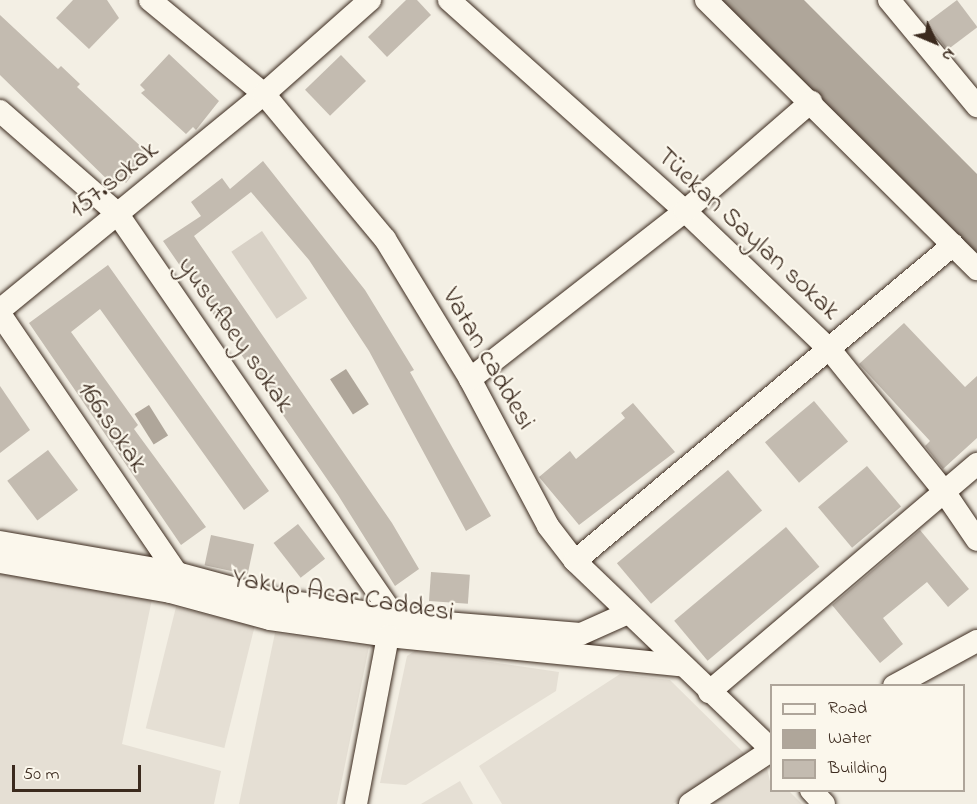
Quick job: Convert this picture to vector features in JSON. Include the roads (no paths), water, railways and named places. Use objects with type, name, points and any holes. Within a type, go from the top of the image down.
[{"type":"street","name":"Vatan caddesi","points":[[150,0],[264,94],[385,239],[470,379],[548,526],[575,561],[626,614],[770,749]]},
{"type":"street","name":"157.sokak","points":[[0,312],[117,213],[264,94],[370,0]]},
{"type":"street","name":"Tüekan Saylan sokak","points":[[449,0],[685,211],[831,351],[943,490],[977,540]]},
{"type":"street","points":[[705,0],[811,102],[977,269]]},
{"type":"street","points":[[889,0],[977,106]]},
{"type":"street","points":[[470,379],[685,211],[811,102]]},
{"type":"street","name":"yusufbey sokak","points":[[0,111],[117,213],[391,627]]},
{"type":"street","points":[[575,561],[831,351],[953,245]]},
{"type":"street","name":"166.sokak","points":[[0,312],[177,573]]},
{"type":"street","points":[[709,692],[943,490],[977,464]]},
{"type":"street","name":"Yakup Acar Caddesi","points":[[0,542],[177,573],[391,627],[681,665]]},
{"type":"street","name":"Yakup Acar Caddesi","points":[[0,562],[170,592],[270,619],[391,627],[582,634],[626,614]]},
{"type":"street","points":[[356,804],[391,627]]},
{"type":"street","points":[[898,684],[977,641]]},
{"type":"street","points":[[690,804],[770,751]]},
{"type":"street","points":[[813,792],[824,804]]},
{"type":"water","points":[[714,0],[804,0],[977,174],[977,258]]},
{"type":"water","points":[[346,369],[369,404],[353,415],[330,379]]},
{"type":"water","points":[[149,405],[168,436],[154,445],[135,414]]}]
